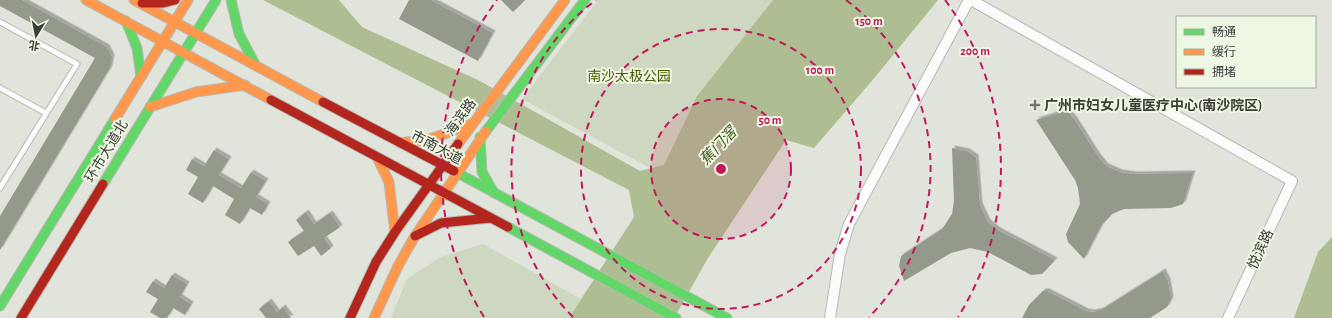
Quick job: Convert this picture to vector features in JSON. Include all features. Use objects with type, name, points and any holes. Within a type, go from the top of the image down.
[{"type":"main road","points":[[86,0],[676,318]]},
{"type":"main road","points":[[136,1],[163,3],[175,0]]},
{"type":"main road","name":"环市大道北","points":[[0,306],[188,0]]},
{"type":"main road","name":"环市大道北","points":[[21,318],[216,0]]},
{"type":"main road","points":[[231,0],[235,23],[240,38],[257,66]]},
{"type":"main road","name":"海滨路","points":[[350,318],[376,262],[395,232],[472,124],[565,0]]},
{"type":"main road","name":"海滨路","points":[[374,318],[399,264],[415,236],[480,137],[585,0]]},
{"type":"main road","name":"市南大道","points":[[136,1],[727,318]]},
{"type":"main road","points":[[126,21],[135,38],[141,77]]},
{"type":"main road","points":[[150,107],[174,97],[202,89],[244,85]]},
{"type":"main road","points":[[400,143],[430,139],[472,124]]},
{"type":"main road","points":[[480,137],[482,172],[494,194]]},
{"type":"main road","points":[[377,157],[389,182],[395,232]]},
{"type":"main road","points":[[415,236],[441,223],[490,218]]},
{"type":"street","name":"悦滨路","points":[[970,0],[1292,180],[1228,318]]},
{"type":"street","points":[[830,318],[840,254],[849,224],[970,0]]},
{"type":"lane","points":[[0,22],[77,64],[0,188]]},
{"type":"lane","points":[[0,88],[46,114]]},
{"type":"green space","name":"南沙太极公园","points":[[598,0],[773,0],[697,96],[664,165],[654,170],[522,99]]},
{"type":"green space","points":[[483,244],[581,299],[569,318],[391,318],[407,279],[441,257]]},
{"type":"water","name":"蕉门滘","points":[[263,0],[339,0],[362,27],[480,81],[640,171],[664,165],[697,96],[773,0],[938,0],[871,82],[814,148],[786,140],[708,258],[674,318],[569,318],[634,217],[629,190]]},
{"type":"water","points":[[1332,237],[1332,318],[1294,318],[1318,252]]},
{"type":"building","points":[[0,0],[22,0],[107,47],[112,57],[110,68],[0,250],[0,216],[95,58],[0,6]]},
{"type":"building","points":[[409,0],[431,0],[493,33],[478,61],[399,19]]},
{"type":"building","points":[[501,0],[525,0],[513,12]]},
{"type":"building","points":[[1065,111],[1075,120],[1097,155],[1106,166],[1120,172],[1133,174],[1193,173],[1183,204],[1171,208],[1124,209],[1112,214],[1101,226],[1084,259],[1068,242],[1066,234],[1080,204],[1078,188],[1075,180],[1036,120]]},
{"type":"building","points":[[952,148],[967,151],[976,157],[980,205],[988,222],[998,230],[1055,260],[1042,274],[1031,275],[988,252],[970,248],[951,253],[904,281],[899,266],[901,256],[942,229],[952,214],[954,201]]},
{"type":"building","points":[[214,150],[229,159],[219,175],[241,188],[251,172],[266,181],[256,197],[268,204],[262,215],[250,208],[240,224],[225,215],[234,199],[213,186],[203,203],[188,194],[198,177],[186,170],[192,159],[204,166]]},
{"type":"building","points":[[306,212],[314,224],[330,213],[340,227],[324,238],[331,248],[321,256],[314,246],[298,256],[288,242],[304,231],[296,220]]},
{"type":"building","points":[[1163,271],[1168,281],[1171,299],[1167,307],[1150,318],[1022,318],[1029,305],[1043,291],[1047,291],[1086,311],[1093,312],[1101,310]]},
{"type":"building","points":[[172,275],[187,284],[180,297],[191,304],[185,315],[173,308],[167,318],[160,318],[150,312],[158,299],[146,292],[153,281],[164,288]]},
{"type":"building","points":[[269,301],[277,312],[283,307],[291,318],[266,318],[259,309]]},
{"type":"traffic: fast","points":[[103,184],[216,0]]},
{"type":"traffic: fast","points":[[231,0],[239,34],[255,64]]},
{"type":"traffic: fast","points":[[486,131],[585,0]]},
{"type":"traffic: fast","points":[[126,21],[137,48],[141,77]]},
{"type":"traffic: fast","points":[[0,306],[115,119]]},
{"type":"traffic: fast","points":[[480,137],[482,172],[494,193]]},
{"type":"traffic: fast","points":[[454,171],[727,318]]},
{"type":"traffic: fast","points":[[508,227],[676,318]]},
{"type":"traffic: slow","points":[[86,0],[271,100]]},
{"type":"traffic: slow","points":[[134,0],[323,102]]},
{"type":"traffic: slow","points":[[115,119],[188,0]]},
{"type":"traffic: slow","points":[[458,144],[565,0]]},
{"type":"traffic: slow","points":[[150,107],[196,92],[245,85]]},
{"type":"traffic: slow","points":[[400,143],[430,139],[472,124]]},
{"type":"traffic: slow","points":[[374,318],[398,266],[415,236],[486,131]]},
{"type":"traffic: slow","points":[[377,157],[389,182],[395,232]]},
{"type":"traffic: jam","points":[[142,3],[163,3],[175,0]]},
{"type":"traffic: jam","points":[[271,100],[508,227]]},
{"type":"traffic: jam","points":[[323,102],[454,171]]},
{"type":"traffic: jam","points":[[350,318],[376,262],[395,232],[458,144]]},
{"type":"traffic: jam","points":[[21,318],[103,184]]},
{"type":"traffic: jam","points":[[415,236],[441,223],[490,218]]},
{"type":"place","name":"广州市妇女儿童医疗中心(南沙院区)","points":[[1035,105]]}]
